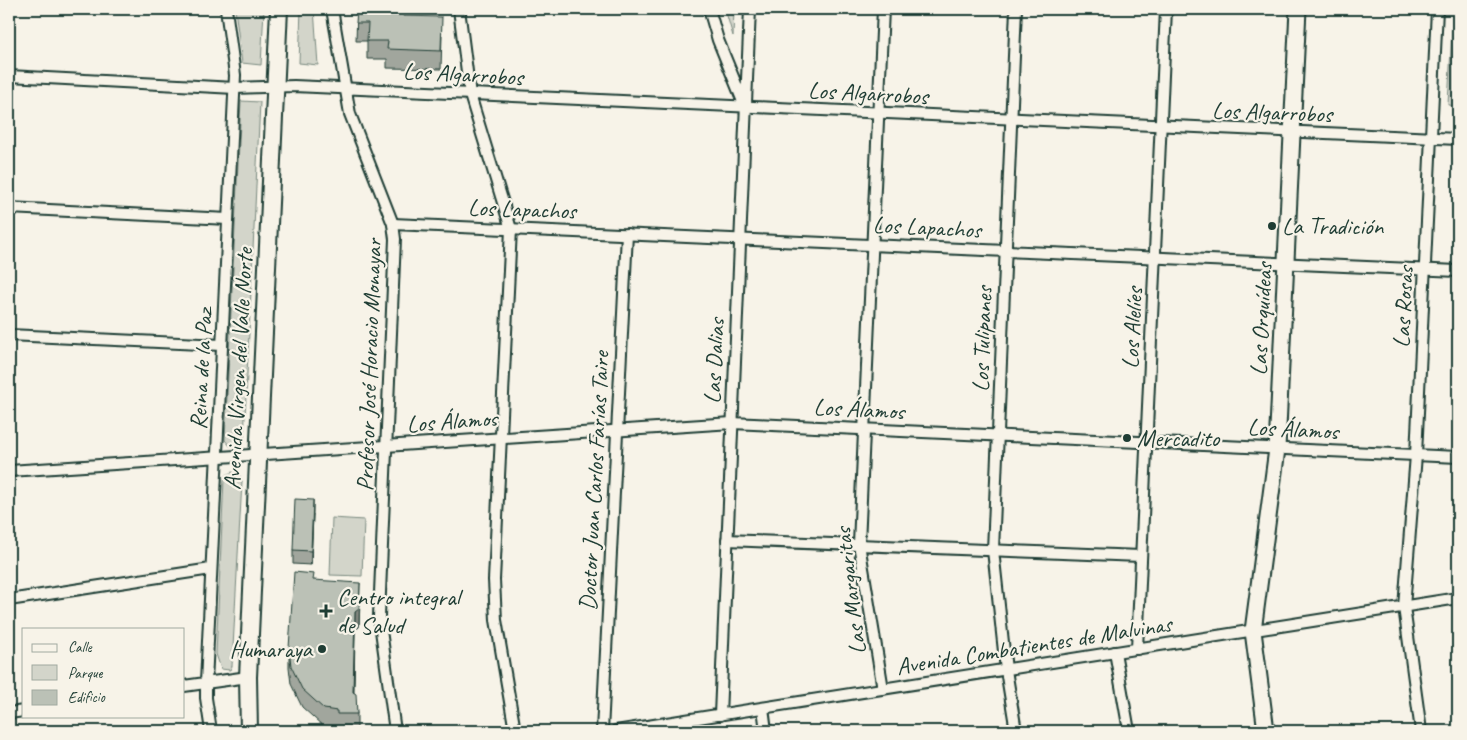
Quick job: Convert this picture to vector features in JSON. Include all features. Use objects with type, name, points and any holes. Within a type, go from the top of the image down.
[{"type":"main road","name":"Avenida Virgen del Valle Norte","points":[[249,731],[248,677],[279,9]]},
{"type":"street","name":"Reina de la Paz","points":[[211,731],[206,683],[235,88],[226,9]]},
{"type":"street","name":"Profesor José Horacio Monayar","points":[[332,9],[350,114],[393,224],[396,239],[379,616],[395,731]]},
{"type":"street","points":[[459,9],[470,95],[511,229],[494,580],[496,620],[515,731]]},
{"type":"street","points":[[709,9],[718,40],[746,108]]},
{"type":"street","name":"Las Dalias","points":[[720,715],[750,9]]},
{"type":"street","name":"Las Margaritas","points":[[883,9],[860,544],[883,689]]},
{"type":"street","name":"Los Tulipanes","points":[[1016,9],[993,550],[1006,670],[1016,731]]},
{"type":"street","name":"Los Alelíes","points":[[1138,649],[1166,9]]},
{"type":"street","name":"Las Orquídeas","points":[[1266,731],[1253,631],[1277,448],[1298,9]]},
{"type":"street","name":"Las Rosas","points":[[1421,731],[1404,607],[1416,455],[1437,9]]},
{"type":"street","name":"Los Algarrobos","points":[[9,76],[235,88],[275,86],[1458,140]]},
{"type":"street","points":[[9,208],[228,219]]},
{"type":"street","name":"Los Lapachos","points":[[393,224],[1458,271]]},
{"type":"street","name":"Doctor Juan Carlos Farías Taire","points":[[602,731],[627,234]]},
{"type":"street","points":[[9,334],[222,346]]},
{"type":"street","name":"Los Álamos","points":[[9,471],[216,459],[732,423],[1458,457]]},
{"type":"street","points":[[727,540],[1142,556]]},
{"type":"street","points":[[9,600],[211,569]]},
{"type":"street","name":"Avenida Combatientes de Malvinas","points":[[616,731],[1458,598]]},
{"type":"street","points":[[1115,652],[1129,731]]},
{"type":"street","points":[[185,686],[248,677]]},
{"type":"street","points":[[763,708],[766,731]]},
{"type":"street","points":[[9,713],[22,711]]},
{"type":"green space","points":[[235,9],[264,9],[261,65],[242,63]]},
{"type":"green space","points":[[301,9],[314,9],[318,65],[299,63]]},
{"type":"green space","points":[[725,9],[734,9],[733,36]]},
{"type":"green space","points":[[1453,9],[1458,9],[1458,106],[1448,105]]},
{"type":"green space","points":[[241,101],[260,102],[244,438],[240,444],[230,446],[225,440]]},
{"type":"green space","points":[[232,472],[239,474],[242,481],[232,666],[230,670],[221,669],[216,654],[224,480],[226,475]]},
{"type":"green space","points":[[332,518],[364,520],[362,576],[330,575]]},
{"type":"building","points":[[357,9],[393,9],[393,12],[403,12],[403,16],[442,17],[441,51],[387,49],[388,41],[367,41],[368,23],[356,23]]},
{"type":"building","points":[[295,499],[313,500],[311,551],[293,550]]},
{"type":"building","name":"Humaraya","points":[[294,572],[314,574],[313,580],[360,583],[359,609],[355,612],[353,692],[356,694],[357,714],[337,714],[337,711],[324,709],[302,689],[291,666],[289,648]]},
{"type":"place","name":"La Tradición","points":[[1272,226]]},
{"type":"place","name":"Mercadito","points":[[1127,438]]},
{"type":"place","name":"Centro integral de Salud","points":[[326,611]]},
{"type":"place","name":"Humaraya","points":[[322,649]]}]
